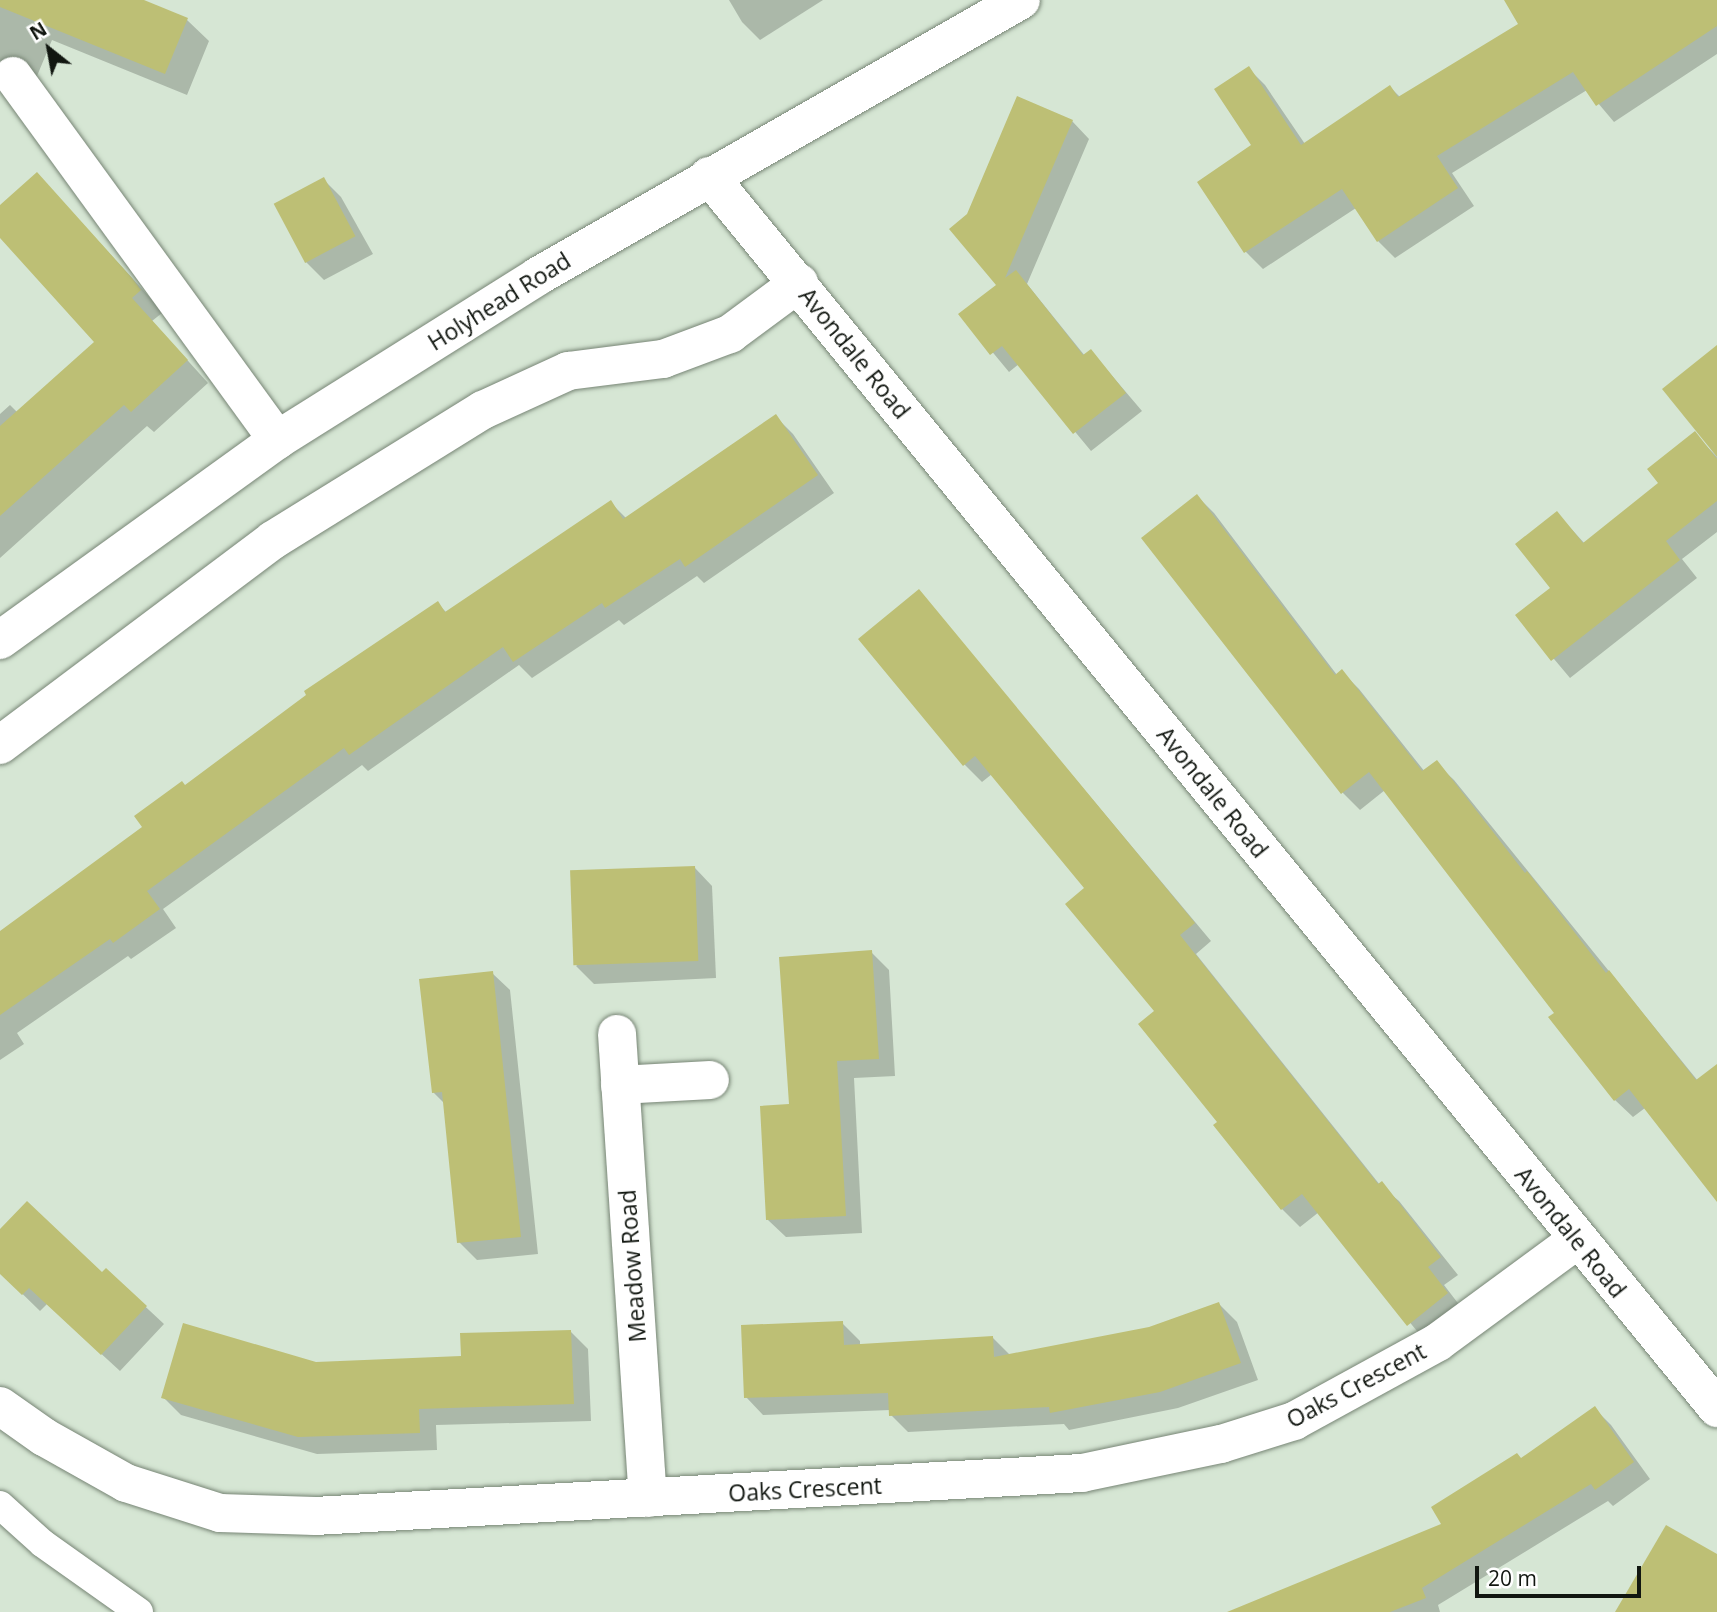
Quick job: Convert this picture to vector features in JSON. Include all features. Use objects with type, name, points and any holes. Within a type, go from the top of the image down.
[{"type":"street","name":"Holyhead Road","points":[[0,640],[277,440],[538,276],[1021,0]]},
{"type":"street","points":[[13,76],[277,440]]},
{"type":"street","name":"Avondale Road","points":[[709,176],[1717,1408]]},
{"type":"street","points":[[0,746],[273,540],[483,410],[568,371],[663,359],[730,334],[799,283]]},
{"type":"street","name":"Meadow Road","points":[[617,1034],[648,1498]]},
{"type":"street","points":[[620,1086],[710,1080]]},
{"type":"street","name":"Oaks Crescent","points":[[0,1406],[44,1437],[126,1483],[220,1513],[315,1516],[1082,1473],[1221,1444],[1294,1421],[1438,1342],[1577,1240]]},
{"type":"lane","points":[[0,1505],[42,1543],[139,1612]]},
{"type":"building","points":[[0,0],[144,0],[188,18],[165,74],[0,7]]},
{"type":"building","points":[[1504,0],[1717,0],[1717,26],[1596,106],[1573,72],[1437,156],[1458,188],[1377,242],[1342,189],[1244,253],[1197,182],[1251,145],[1214,89],[1249,66],[1301,145],[1390,85],[1398,97],[1518,24]]},
{"type":"building","points":[[1017,96],[1073,120],[1005,278],[1016,270],[1083,355],[1091,349],[1126,393],[1073,434],[1002,346],[990,355],[958,314],[996,285],[949,229],[967,214]]},
{"type":"building","points":[[37,172],[132,278],[141,290],[132,298],[188,360],[131,412],[124,405],[0,516],[0,426],[94,342],[0,238],[0,205]]},
{"type":"building","points":[[324,177],[355,236],[305,263],[274,204]]},
{"type":"building","points":[[1717,345],[1717,457],[1662,389]]},
{"type":"building","points":[[776,414],[818,475],[685,567],[680,559],[605,608],[602,603],[513,662],[503,647],[349,755],[344,748],[147,891],[160,909],[113,943],[110,939],[0,1015],[0,931],[142,827],[134,816],[182,781],[185,785],[306,695],[304,691],[438,601],[445,612],[611,500],[623,519]]},
{"type":"building","points":[[1695,431],[1717,459],[1717,501],[1666,541],[1680,560],[1551,661],[1515,615],[1550,588],[1515,544],[1557,511],[1583,543],[1658,483],[1647,469]]},
{"type":"building","points":[[1197,494],[1335,675],[1342,669],[1422,771],[1437,760],[1525,873],[1527,871],[1606,973],[1609,970],[1696,1080],[1717,1064],[1717,1202],[1629,1089],[1614,1101],[1548,1017],[1554,1013],[1369,772],[1341,794],[1141,538]]},
{"type":"building","points":[[919,589],[1195,923],[1180,935],[1378,1184],[1382,1181],[1441,1257],[1428,1267],[1448,1293],[1407,1326],[1302,1194],[1281,1210],[1213,1125],[1217,1122],[1138,1024],[1154,1011],[1065,904],[1084,888],[975,756],[963,766],[858,639]]},
{"type":"building","points":[[695,866],[698,961],[573,965],[570,870]]},
{"type":"building","points":[[872,950],[879,1059],[837,1061],[846,1216],[766,1220],[760,1106],[789,1104],[779,957]]},
{"type":"building","points":[[493,971],[521,1237],[457,1243],[442,1092],[432,1093],[419,979]]},
{"type":"building","points":[[27,1201],[102,1272],[106,1268],[147,1306],[101,1355],[29,1288],[22,1295],[0,1274],[0,1229]]},
{"type":"building","points":[[1219,1302],[1241,1363],[1160,1392],[1050,1413],[1049,1407],[889,1416],[888,1393],[744,1398],[741,1325],[843,1321],[844,1345],[993,1336],[994,1357],[1149,1327]]},
{"type":"building","points":[[183,1323],[316,1362],[461,1356],[460,1333],[571,1330],[574,1404],[419,1409],[420,1433],[298,1437],[161,1398]]},
{"type":"building","points":[[1595,1406],[1634,1462],[1595,1490],[1591,1484],[1422,1588],[1426,1598],[1390,1612],[1227,1612],[1441,1524],[1431,1507],[1517,1453],[1521,1458]]},
{"type":"building","points":[[1666,1525],[1717,1554],[1717,1612],[1615,1612]]}]
